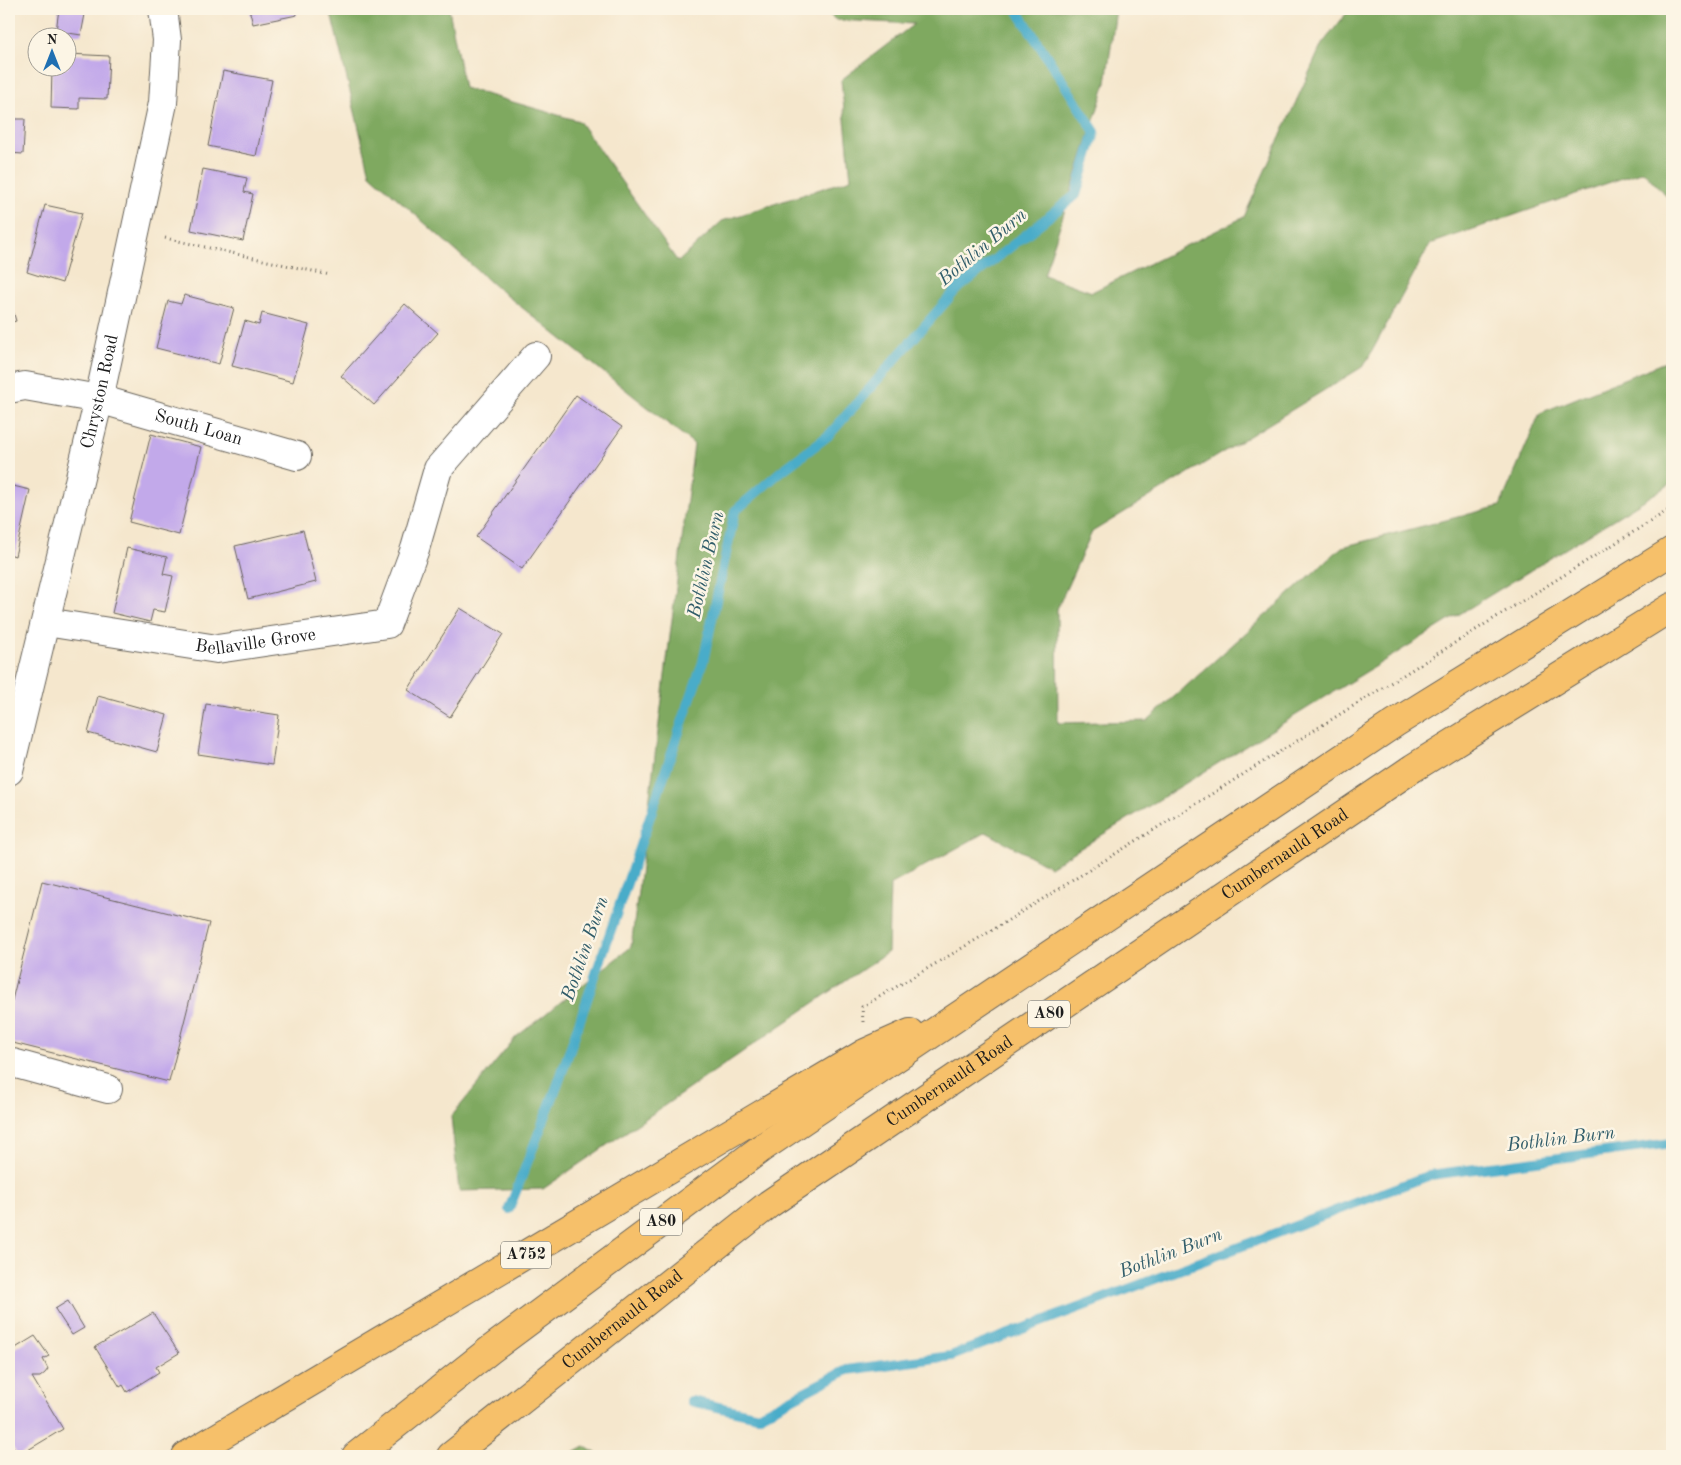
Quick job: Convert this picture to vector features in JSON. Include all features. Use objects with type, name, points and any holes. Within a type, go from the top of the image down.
[{"type":"main road","name":"A80","points":[[356,1456],[490,1350],[763,1147],[1394,723],[1672,551]]},
{"type":"main road","name":"Cumbernauld Road","points":[[451,1456],[769,1204],[1413,768],[1672,607]]},
{"type":"main road","points":[[865,1053],[977,1003]]},
{"type":"main road","name":"A752","points":[[186,1456],[865,1053]]},
{"type":"street","name":"Chryston Road","points":[[10,758],[46,622],[99,399],[163,103],[167,40],[162,9]]},
{"type":"street","name":"Bellaville Grove","points":[[46,622],[217,649],[388,624],[415,549],[438,469],[536,356]]},
{"type":"street","name":"South Loan","points":[[9,389],[25,386],[99,399],[297,456]]},
{"type":"street","points":[[9,1062],[108,1089]]},
{"type":"path","points":[[136,231],[330,276]]},
{"type":"path","points":[[865,1053],[862,1007],[1008,920],[1672,508]]},
{"type":"green space","points":[[330,9],[449,9],[464,88],[579,121],[678,262],[722,221],[851,179],[841,80],[914,24],[836,20],[822,9],[1116,9],[1106,83],[1044,275],[1092,292],[1244,217],[1322,44],[1350,9],[1672,9],[1672,202],[1643,171],[1430,244],[1364,366],[1092,532],[1057,609],[1058,723],[1147,721],[1342,547],[1500,506],[1540,413],[1665,362],[1672,350],[1672,483],[1050,867],[986,832],[890,885],[888,952],[543,1189],[459,1191],[451,1117],[516,1037],[631,947],[694,444],[496,287],[370,174]]},
{"type":"green space","points":[[585,1447],[601,1456],[568,1456]]},
{"type":"building","points":[[59,9],[86,9],[81,35],[78,35],[78,28],[56,28]]},
{"type":"building","points":[[249,9],[296,9],[297,15],[253,24]]},
{"type":"building","points":[[78,54],[109,56],[107,99],[79,98],[79,109],[51,108],[52,78],[78,78]]},
{"type":"building","points":[[223,71],[272,80],[256,156],[208,146]]},
{"type":"building","points":[[9,119],[25,119],[23,154],[9,153]]},
{"type":"building","points":[[203,169],[247,178],[244,192],[253,194],[243,241],[191,230]]},
{"type":"building","points":[[45,205],[82,213],[62,283],[27,272]]},
{"type":"building","points":[[184,295],[234,308],[219,364],[156,348],[168,301],[181,304]]},
{"type":"building","points":[[9,297],[16,321],[9,323]]},
{"type":"building","points":[[405,304],[438,333],[374,405],[341,376]]},
{"type":"building","points":[[262,313],[309,325],[293,382],[232,366],[245,321],[259,325]]},
{"type":"building","points":[[576,395],[622,427],[522,569],[476,537]]},
{"type":"building","points":[[151,434],[201,447],[179,535],[129,522]]},
{"type":"building","points":[[9,485],[30,490],[15,556],[9,554]]},
{"type":"building","points":[[303,530],[316,582],[248,599],[235,546]]},
{"type":"building","points":[[127,548],[167,557],[163,574],[173,576],[165,612],[153,610],[150,622],[112,613]]},
{"type":"building","points":[[460,608],[503,634],[450,717],[408,690]]},
{"type":"building","points":[[98,696],[167,715],[157,752],[88,733]]},
{"type":"building","points":[[206,704],[279,715],[272,765],[198,754]]},
{"type":"building","points":[[42,881],[209,923],[169,1082],[9,1042],[9,1012]]},
{"type":"building","points":[[68,1301],[84,1328],[72,1335],[55,1309]]},
{"type":"building","points":[[153,1313],[179,1353],[156,1367],[159,1372],[127,1392],[123,1385],[120,1387],[95,1347]]},
{"type":"building","points":[[35,1336],[49,1356],[43,1359],[48,1369],[45,1373],[40,1377],[32,1377],[63,1429],[18,1456],[9,1441],[9,1352]]},
{"type":"waterway","name":"Bothlin Burn","points":[[509,1209],[558,1084],[703,662],[735,511],[779,473],[829,435],[956,290],[1076,195],[1095,132],[1018,9]]},
{"type":"waterway","name":"Bothlin Burn","points":[[691,1401],[758,1416],[847,1370],[951,1356],[1430,1175],[1672,1143]]}]
